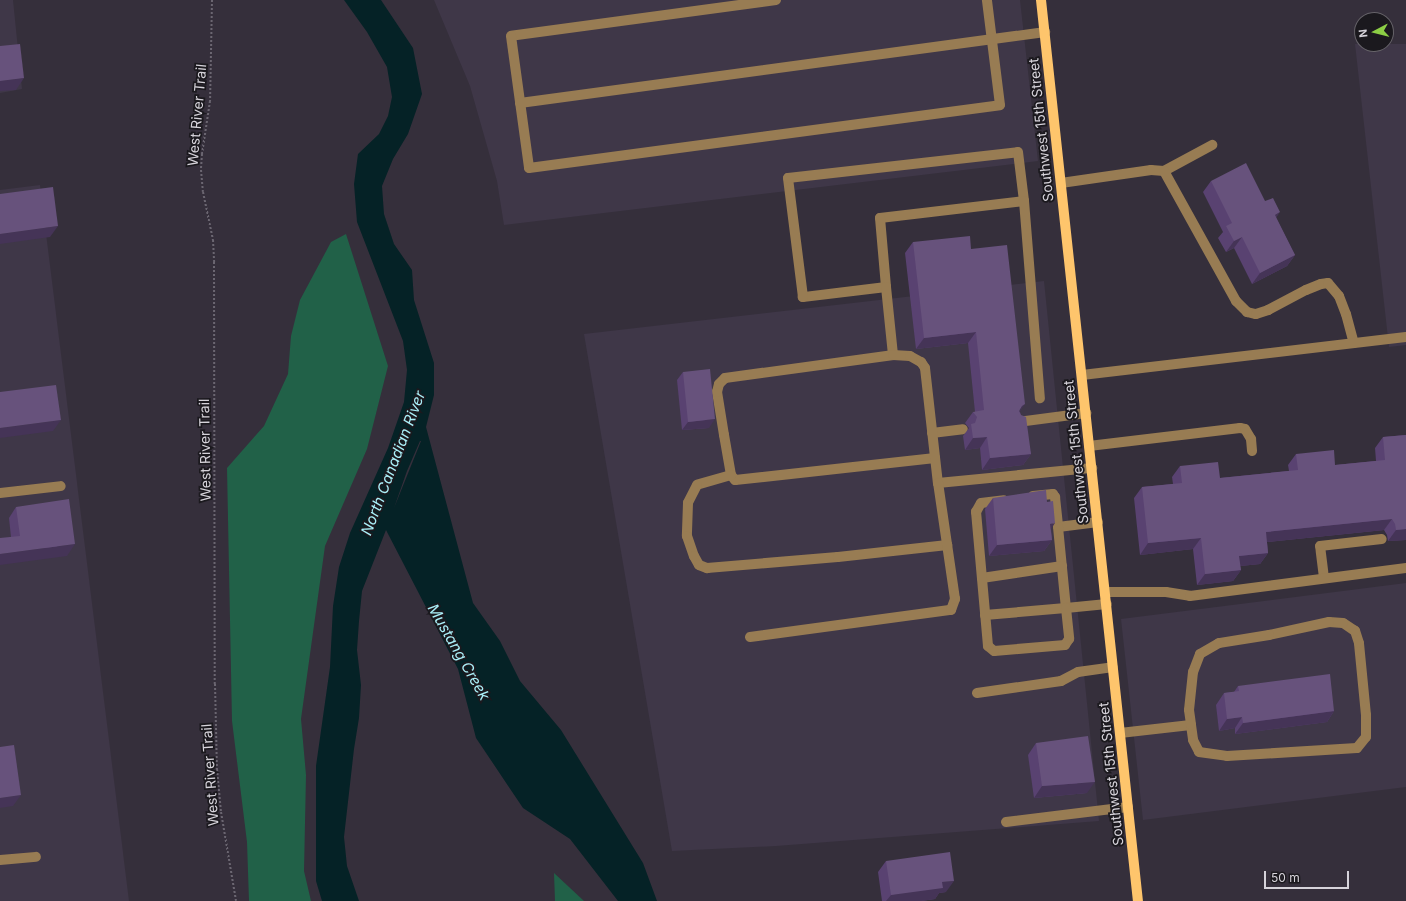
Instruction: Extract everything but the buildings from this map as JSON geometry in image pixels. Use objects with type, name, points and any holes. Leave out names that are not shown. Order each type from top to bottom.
[{"type":"main road","name":"Southwest 15th Street","points":[[1041,0],[1138,901]]},
{"type":"lane","points":[[776,0],[511,36],[529,168],[1000,105],[987,0]]},
{"type":"lane","points":[[520,103],[993,41],[1045,32]]},
{"type":"lane","points":[[1061,183],[1151,170],[1164,171],[1212,145]]},
{"type":"lane","points":[[886,287],[803,297],[788,178],[1018,152],[1024,201],[1040,398]]},
{"type":"lane","points":[[1164,171],[1236,301],[1247,312],[1256,314],[1268,310],[1306,290],[1328,283],[1339,296],[1354,343]]},
{"type":"lane","points":[[893,355],[880,218],[1024,201]]},
{"type":"lane","points":[[1082,375],[1406,337]]},
{"type":"lane","points":[[750,637],[951,610],[955,599],[938,483],[925,368],[921,362],[910,356],[893,355],[725,378],[719,384],[717,392],[730,475],[735,480],[935,458]]},
{"type":"lane","points":[[1018,422],[1086,413]]},
{"type":"lane","points":[[1090,446],[1240,428],[1245,429],[1251,439],[1252,451]]},
{"type":"lane","points":[[932,433],[963,429]]},
{"type":"lane","points":[[938,483],[1092,468]]},
{"type":"lane","points":[[730,475],[697,485],[688,503],[688,536],[694,556],[699,565],[707,568],[838,557],[947,545]]},
{"type":"lane","points":[[0,493],[61,486]]},
{"type":"lane","points":[[1053,494],[1055,497],[1058,527],[1069,639],[1065,645],[994,651],[988,646],[976,512],[977,507],[981,503],[1053,494]]},
{"type":"lane","points":[[1058,527],[1098,522]]},
{"type":"lane","points":[[1324,578],[1320,546],[1382,539]]},
{"type":"lane","points":[[982,578],[1062,566]]},
{"type":"lane","points":[[1105,592],[1166,592],[1190,596],[1406,568]]},
{"type":"lane","points":[[985,615],[1107,604]]},
{"type":"lane","points":[[1329,622],[1343,623],[1355,631],[1359,643],[1366,715],[1366,737],[1357,748],[1282,754],[1216,755],[1199,752],[1193,740],[1191,725],[1189,710],[1193,672],[1200,654],[1219,643],[1269,635],[1329,622]]},
{"type":"lane","points":[[977,692],[1061,681],[1078,672],[1113,667]]},
{"type":"lane","points":[[1120,734],[1191,725]]},
{"type":"lane","points":[[1006,822],[1128,807]]},
{"type":"lane","points":[[0,860],[36,857]]},
{"type":"path","name":"West River Trail","points":[[212,0],[212,82],[201,170],[203,192],[213,240],[214,262],[215,684],[218,769],[221,812],[236,901]]},
{"type":"shaded area","points":[[0,0],[13,0],[22,89],[0,93]]},
{"type":"shaded area","points":[[434,0],[1020,0],[1038,161],[504,225],[497,181],[470,86]]},
{"type":"shaded area","points":[[1394,44],[1406,44],[1406,345],[1389,347],[1356,52],[1394,52]]},
{"type":"shaded area","points":[[40,185],[129,901],[0,901],[0,190]]},
{"type":"shaded area","points":[[1044,281],[1099,821],[776,846],[672,851],[584,334]]},
{"type":"shaded area","points":[[1406,583],[1406,787],[1143,820],[1121,619]]},
{"type":"green space","points":[[346,234],[388,366],[367,449],[325,546],[301,719],[306,775],[304,871],[311,901],[249,901],[247,842],[232,721],[227,468],[264,426],[288,374],[291,336],[300,300],[331,242]]},
{"type":"green space","points":[[554,873],[584,901],[555,901]]},
{"type":"water","points":[[344,0],[381,0],[413,48],[422,94],[408,134],[393,159],[382,186],[384,214],[394,244],[412,270],[414,300],[434,363],[434,395],[426,427],[473,603],[500,641],[520,681],[561,730],[643,863],[657,901],[618,901],[570,839],[523,808],[476,738],[458,669],[386,530],[362,591],[359,621],[357,650],[361,685],[359,718],[344,837],[347,866],[359,901],[322,901],[316,881],[316,766],[330,667],[333,606],[339,567],[350,533],[388,448],[404,402],[407,370],[403,341],[357,222],[354,184],[358,154],[379,134],[388,116],[392,97],[387,67],[367,32]],"holes":[[[421,441],[394,508],[407,471]]]},
{"type":"water label","name":"North Canadian River","points":[[393,463]]},
{"type":"water label","name":"Mustang Creek","points":[[459,652]]}]
